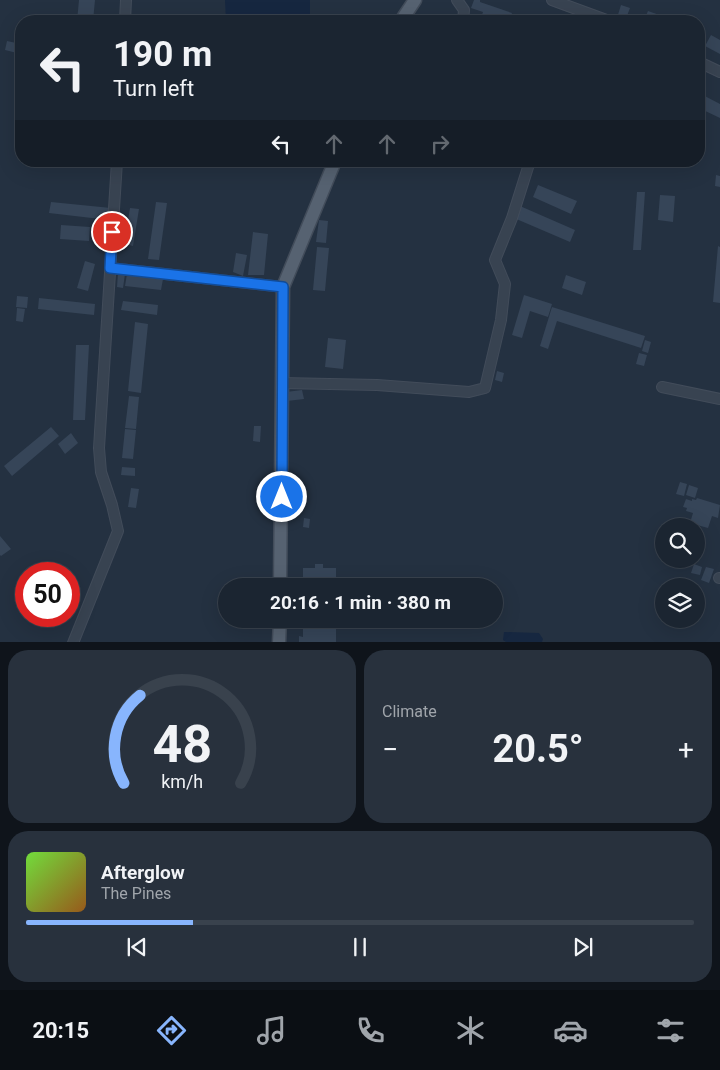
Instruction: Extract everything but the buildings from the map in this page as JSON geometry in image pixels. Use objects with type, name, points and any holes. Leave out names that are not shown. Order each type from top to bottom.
[{"type":"main road","points":[[405,15],[415,0]]},
{"type":"main road","points":[[280,578],[283,287],[333,167]]},
{"type":"main road","points":[[279,642],[280,628]]},
{"type":"street","points":[[125,15],[126,0]]},
{"type":"street","points":[[457,0],[464,10],[464,15]]},
{"type":"street","points":[[552,0],[593,15]]},
{"type":"street","points":[[705,65],[720,72]]},
{"type":"street","points":[[73,642],[118,531],[101,472],[99,448],[117,167]]},
{"type":"street","points":[[282,383],[378,385],[469,392],[485,388],[501,320],[505,284],[495,260],[512,218],[528,167]]},
{"type":"street","points":[[110,268],[283,287]]},
{"type":"street","points":[[662,387],[720,399]]},
{"type":"water","points":[[225,0],[310,0],[310,15],[226,15]]},
{"type":"water","points":[[504,632],[539,633],[543,639],[542,642],[506,642],[503,640]]},
{"type":"route","points":[[112,232],[110,268],[283,287],[282,497]]}]
